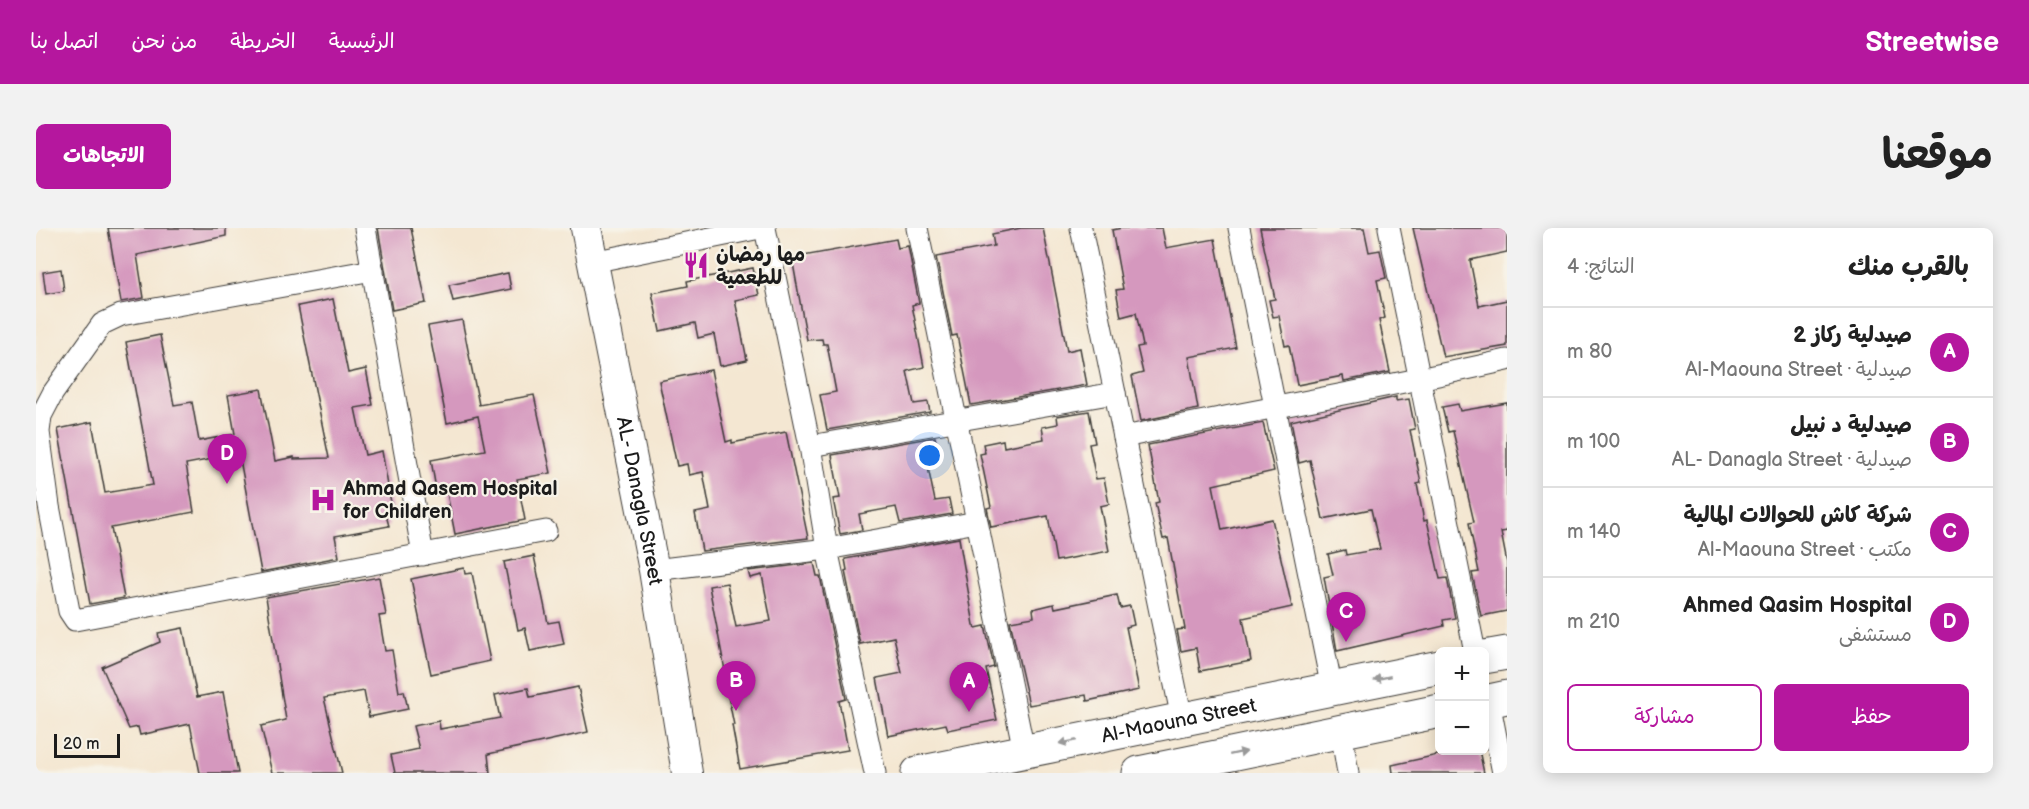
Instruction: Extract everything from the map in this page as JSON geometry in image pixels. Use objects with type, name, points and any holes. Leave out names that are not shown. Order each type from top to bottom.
[{"type":"highway","points":[[1489,656],[1507,653]]},
{"type":"highway","name":"Al-Maouna Street","points":[[918,773],[1435,668]]},
{"type":"highway","points":[[1139,773],[1190,768],[1341,731],[1435,712]]},
{"type":"street","points":[[365,228],[423,555]]},
{"type":"street","name":"AL- Danagla Street","points":[[586,228],[654,570],[687,773]]},
{"type":"street","points":[[592,262],[760,228]]},
{"type":"street","points":[[765,228],[810,446],[827,549],[875,773]]},
{"type":"street","points":[[917,228],[1024,751]]},
{"type":"street","points":[[1081,228],[1182,719]]},
{"type":"street","points":[[1239,228],[1273,406],[1332,688]]},
{"type":"street","points":[[1389,228],[1474,647]]},
{"type":"street","points":[[373,270],[121,315],[102,324],[53,393],[41,416],[39,432],[43,508],[69,611],[75,620],[546,531]]},
{"type":"street","points":[[1124,437],[1273,406],[1421,380],[1507,360]]},
{"type":"street","points":[[810,446],[1115,393]]},
{"type":"street","points":[[654,570],[827,549],[977,522]]},
{"type":"street","points":[[1493,700],[1503,773]]},
{"type":"street","points":[[1341,731],[1348,773]]},
{"type":"building","points":[[108,228],[226,228],[226,236],[137,255],[144,298],[121,302]]},
{"type":"building","points":[[378,228],[411,228],[426,303],[392,310]]},
{"type":"building","points":[[1021,228],[1043,228],[1067,351],[1080,348],[1087,385],[971,405],[957,335],[952,336],[936,257],[994,246],[992,234]]},
{"type":"building","points":[[1162,228],[1166,248],[1215,239],[1236,348],[1189,357],[1198,409],[1141,421],[1132,376],[1143,373],[1137,347],[1143,346],[1136,313],[1121,317],[1116,290],[1123,289],[1112,230]]},
{"type":"building","points":[[1260,228],[1364,228],[1369,252],[1380,250],[1386,278],[1377,280],[1385,318],[1379,320],[1390,372],[1344,381],[1343,376],[1297,385],[1289,345],[1285,346],[1279,316],[1273,317],[1269,300],[1275,299]]},
{"type":"building","points":[[1413,228],[1507,228],[1507,252],[1470,260],[1479,306],[1507,300],[1507,346],[1443,357]]},
{"type":"building","points":[[896,239],[898,248],[908,246],[919,303],[912,305],[924,367],[907,371],[914,404],[928,402],[930,412],[827,430],[820,395],[836,392],[827,344],[823,344],[822,339],[807,340],[792,258]]},
{"type":"building","points":[[753,268],[759,295],[735,300],[747,360],[720,366],[714,334],[698,338],[695,323],[660,331],[652,293],[688,286],[687,281]]},
{"type":"building","points":[[61,269],[64,291],[46,294],[43,272]]},
{"type":"building","points":[[508,273],[511,289],[453,301],[449,285]]},
{"type":"building","points":[[333,299],[348,373],[366,369],[373,405],[355,408],[365,455],[382,451],[393,514],[386,515],[389,526],[335,536],[339,557],[261,572],[239,454],[186,464],[194,512],[111,528],[124,598],[90,604],[58,429],[92,422],[105,493],[153,485],[126,342],[160,335],[174,405],[192,402],[199,441],[235,434],[228,395],[261,389],[275,461],[294,457],[294,459],[329,458],[298,306]]},
{"type":"building","points":[[462,320],[479,405],[534,395],[551,473],[517,479],[525,520],[455,534],[447,493],[437,495],[431,460],[485,450],[478,416],[447,423],[428,326]]},
{"type":"building","points":[[711,370],[726,442],[732,440],[732,443],[786,432],[808,538],[702,551],[695,513],[710,510],[703,472],[689,475],[687,464],[677,466],[659,381]]},
{"type":"building","points":[[1396,397],[1396,401],[1409,399],[1415,429],[1410,430],[1421,483],[1417,484],[1424,521],[1427,520],[1440,579],[1447,578],[1455,618],[1443,620],[1444,626],[1337,651],[1324,577],[1333,575],[1328,554],[1345,550],[1346,555],[1380,549],[1371,509],[1323,519],[1310,460],[1299,463],[1291,421]]},
{"type":"building","points":[[1507,403],[1507,531],[1501,532],[1507,563],[1507,611],[1481,616],[1472,573],[1479,572],[1469,523],[1474,522],[1453,431],[1448,432],[1442,407],[1458,404],[1460,411]]},
{"type":"building","points":[[1089,411],[1095,443],[1089,444],[1096,479],[1104,478],[1109,504],[1100,506],[1109,551],[1056,561],[1048,516],[991,527],[987,508],[991,507],[980,454],[985,453],[983,444],[1003,440],[1004,447],[1044,439],[1042,427],[1058,424],[1057,416]]},
{"type":"building","points":[[1263,423],[1274,471],[1213,485],[1222,530],[1272,519],[1292,607],[1243,618],[1251,661],[1200,671],[1196,648],[1181,651],[1177,630],[1185,629],[1168,538],[1163,539],[1155,503],[1159,502],[1148,445]]},
{"type":"building","points":[[935,437],[937,446],[929,447],[932,462],[927,463],[935,501],[949,499],[952,514],[900,523],[896,507],[859,514],[862,530],[840,534],[833,499],[840,498],[832,455]]},
{"type":"building","points":[[959,538],[974,625],[976,628],[985,626],[994,667],[986,669],[997,720],[948,730],[946,724],[888,736],[877,678],[902,673],[894,637],[860,644],[845,571],[847,570],[845,559]]},
{"type":"building","points":[[534,556],[548,623],[559,621],[564,644],[530,651],[525,628],[518,630],[504,562]]},
{"type":"building","points":[[814,563],[817,576],[820,576],[846,699],[839,701],[848,750],[740,769],[725,681],[727,681],[709,586],[727,583],[736,627],[771,621],[762,575],[750,578],[748,571]]},
{"type":"building","points":[[464,568],[465,574],[472,573],[490,661],[431,674],[411,579]]},
{"type":"building","points":[[379,577],[386,615],[379,616],[385,651],[392,650],[399,692],[404,691],[408,709],[369,717],[364,691],[324,698],[342,773],[272,773],[261,726],[286,720],[266,597]]},
{"type":"building","points":[[1117,595],[1120,608],[1130,606],[1134,625],[1126,627],[1139,690],[1087,701],[1086,695],[1029,705],[1010,621],[1034,617],[1033,609],[1054,604],[1055,608]]},
{"type":"building","points":[[183,628],[197,697],[223,692],[238,773],[200,773],[190,724],[140,735],[138,727],[129,729],[102,667],[160,642],[158,633]]},
{"type":"building","points":[[578,687],[588,732],[488,754],[490,773],[395,773],[391,755],[419,749],[413,726],[439,721],[440,729],[500,718],[495,695],[528,688],[530,697]]},
{"type":"building","points":[[1437,755],[1480,755],[1484,773],[1393,773],[1392,765]]},
{"type":"place","name":"مها رمضان للطعمية","points":[[696,265]]},
{"type":"place","name":"Ahmed Qasim Hospital","points":[[227,484]]},
{"type":"place","name":"Ahmad Qasem Hospital for Children","points":[[323,500]]},
{"type":"place","name":"شركة كاش للحوالات المالية","points":[[1346,642]]},
{"type":"place","name":"صيدلية د نبيل","points":[[736,711]]},
{"type":"place","name":"صيدلية ركاز 2","points":[[969,712]]}]
